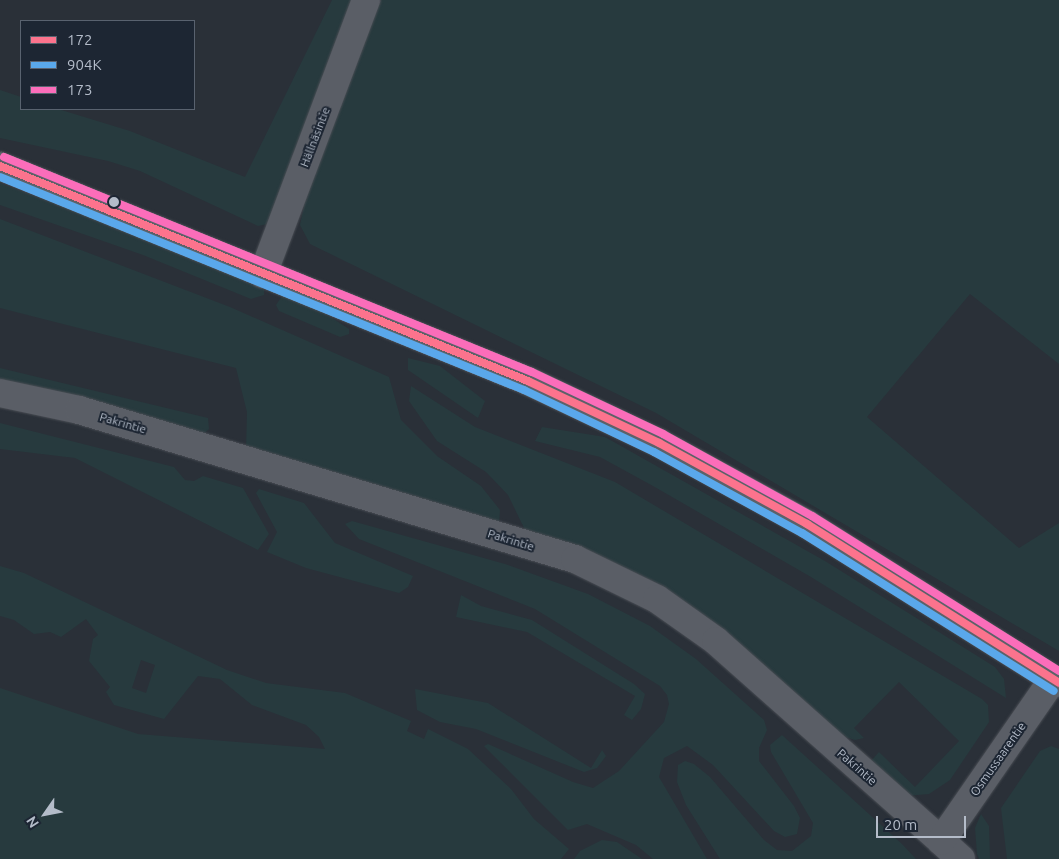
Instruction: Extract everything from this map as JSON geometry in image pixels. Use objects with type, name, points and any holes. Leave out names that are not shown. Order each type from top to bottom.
[{"type":"main road","points":[[0,166],[528,381],[659,443],[807,524],[1056,681]]},
{"type":"street","name":"Hällnäsintie","points":[[263,274],[366,0]]},
{"type":"street","name":"Pakrintie","points":[[0,393],[78,410],[575,559],[657,599],[716,641],[941,841]]},
{"type":"street","name":"Osmussaarentie","points":[[941,841],[1056,681]]},
{"type":"street","points":[[941,841],[961,859]]},
{"type":"green space","points":[[332,0],[361,0],[272,223],[258,226],[140,171],[108,161],[0,138],[0,90],[20,97],[20,110],[61,110],[130,131],[245,177]]},
{"type":"green space","points":[[381,0],[1059,0],[1059,364],[970,294],[867,417],[1019,548],[1059,523],[1059,651],[656,413],[310,244],[300,225],[310,176],[353,58]]},
{"type":"green space","points":[[0,183],[264,283],[264,295],[251,299],[143,255],[0,205]]},
{"type":"green space","points":[[0,219],[230,307],[389,377],[401,420],[437,456],[481,486],[500,510],[499,525],[246,449],[247,412],[236,368],[0,308]]},
{"type":"green space","points":[[282,296],[326,314],[349,329],[349,334],[340,337],[279,311],[276,305]]},
{"type":"green space","points":[[408,358],[440,366],[485,401],[478,418],[408,370]]},
{"type":"green space","points":[[0,368],[208,418],[209,429],[201,436],[0,386]]},
{"type":"green space","points":[[411,386],[475,427],[615,482],[982,699],[988,705],[989,722],[950,780],[929,794],[905,796],[870,762],[879,752],[915,787],[959,741],[899,682],[854,728],[864,738],[855,740],[842,736],[578,548],[525,530],[508,495],[486,472],[437,441],[409,401]]},
{"type":"green space","points":[[0,423],[174,467],[185,480],[194,481],[203,476],[243,488],[269,534],[258,550],[75,458],[0,449]]},
{"type":"green space","points":[[542,427],[605,437],[825,561],[995,667],[1004,679],[1006,698],[811,577],[600,457],[535,441]]},
{"type":"green space","points":[[259,489],[304,503],[335,543],[413,576],[408,587],[399,593],[306,568],[267,552],[277,532],[256,493]]},
{"type":"green space","points":[[352,521],[505,564],[588,594],[650,626],[696,659],[764,720],[767,730],[759,748],[759,761],[794,806],[800,818],[797,834],[785,837],[774,831],[713,765],[687,746],[664,758],[659,777],[707,859],[653,859],[636,845],[587,824],[568,830],[484,746],[488,744],[573,782],[593,788],[619,771],[664,722],[669,704],[667,695],[660,686],[535,609],[359,539],[345,524]]},
{"type":"green space","points":[[0,566],[24,573],[227,670],[266,683],[345,693],[411,721],[407,731],[424,739],[428,729],[468,749],[511,789],[534,819],[569,849],[561,859],[0,859],[0,688],[138,734],[325,749],[319,737],[306,725],[252,705],[220,679],[198,676],[164,719],[114,705],[106,692],[110,687],[89,661],[93,639],[98,635],[86,619],[61,637],[50,632],[34,634],[14,620],[0,616]],"holes":[[[141,660],[155,665],[146,693],[132,688]]]},
{"type":"green space","points":[[461,595],[481,606],[532,620],[634,684],[645,694],[641,709],[632,720],[624,715],[635,696],[527,632],[456,617]]},
{"type":"green space","points":[[415,689],[488,703],[591,768],[602,750],[606,756],[597,768],[584,772],[476,729],[440,722],[417,710]]},
{"type":"green space","points":[[782,735],[902,844],[916,859],[720,859],[686,805],[677,782],[678,765],[685,761],[694,764],[710,777],[764,840],[777,850],[792,851],[811,836],[813,823],[771,752],[770,745]]},
{"type":"green space","points":[[1051,746],[1059,749],[1059,859],[1007,859],[1001,808],[1040,751]]},
{"type":"green space","points":[[981,814],[989,826],[990,859],[979,859],[977,854],[975,828]]},
{"type":"green space","points":[[602,840],[617,842],[642,859],[574,859],[580,851]]},
{"type":"transit line","name":"173","points":[[4,157],[532,372],[663,434],[812,516],[1059,671]]},
{"type":"transit line","name":"172","points":[[0,166],[528,381],[659,443],[807,524],[1059,683]]},
{"type":"transit line","name":"904K","points":[[0,177],[524,390],[654,452],[802,533],[1054,691]]}]
